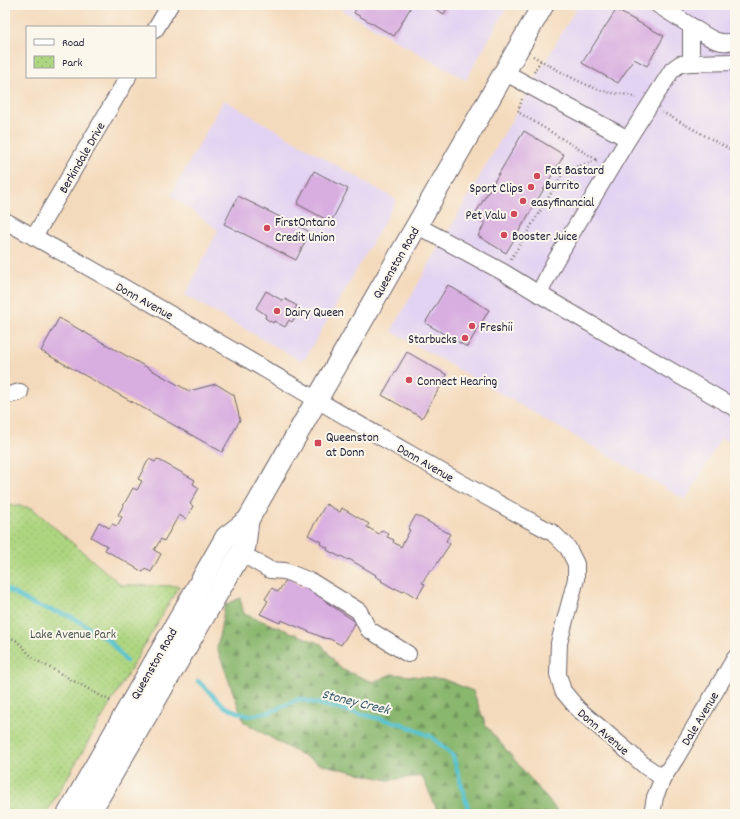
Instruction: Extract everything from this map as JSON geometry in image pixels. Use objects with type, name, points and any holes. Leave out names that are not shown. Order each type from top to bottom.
[{"type":"main road","name":"Queenston Road","points":[[89,814],[245,546],[248,520],[416,224],[543,5]]},
{"type":"main road","name":"Queenston Road","points":[[68,814],[226,537],[248,520]]},
{"type":"street","points":[[156,28],[170,5]]},
{"type":"street","points":[[658,5],[721,43],[730,43],[735,40]]},
{"type":"street","points":[[691,26],[691,62]]},
{"type":"street","points":[[539,294],[605,162],[656,108],[672,70],[680,64],[691,62],[735,62]]},
{"type":"street","points":[[504,72],[628,139]]},
{"type":"street","name":"Berkindale Drive","points":[[34,237],[127,78]]},
{"type":"street","name":"Donn Avenue","points":[[5,221],[193,327],[520,516],[553,533],[568,548],[576,564],[576,579],[559,643],[558,674],[563,691],[578,709],[645,766],[663,778]]},
{"type":"street","points":[[416,224],[503,272],[735,408]]},
{"type":"street","points":[[241,553],[270,570],[284,571],[312,582],[359,612],[368,629],[408,654]]},
{"type":"street","name":"Dale Avenue","points":[[663,778],[735,658]]},
{"type":"street","points":[[652,814],[663,778]]},
{"type":"path","points":[[519,48],[556,69],[601,91],[630,95],[735,152]]},
{"type":"path","points":[[541,60],[527,84],[518,112],[605,162]]},
{"type":"path","points":[[656,108],[658,118]]},
{"type":"path","points":[[503,272],[565,170],[605,162]]},
{"type":"path","points":[[5,634],[17,641],[34,659],[126,710]]},
{"type":"shaded area","points":[[333,5],[508,5],[466,80]]},
{"type":"shaded area","points":[[578,5],[735,5],[735,446],[721,438],[686,500],[391,331]]},
{"type":"shaded area","points":[[224,100],[397,200],[305,359],[299,360],[185,295],[218,230],[171,195]]},
{"type":"shaded area","points":[[121,807],[161,814],[117,814]]},
{"type":"green space","name":"Lake Avenue Park","points":[[5,504],[32,508],[121,585],[179,586],[46,814],[5,814]]},
{"type":"green space","points":[[240,598],[244,614],[321,644],[341,669],[373,682],[392,674],[443,679],[473,691],[486,726],[560,814],[439,814],[422,776],[388,780],[320,764],[244,722],[217,648],[225,605]]},
{"type":"building","points":[[358,5],[412,5],[394,36],[354,13]]},
{"type":"building","points":[[428,5],[449,5],[444,14]]},
{"type":"building","points":[[616,10],[664,36],[647,66],[634,59],[618,83],[582,63]]},
{"type":"building","points":[[524,131],[564,155],[506,253],[478,236],[485,223],[474,216]]},
{"type":"building","points":[[314,171],[348,189],[331,222],[297,204]]},
{"type":"building","name":"FirstOntario Credit Union","points":[[238,196],[310,232],[296,260],[224,224]]},
{"type":"building","points":[[448,285],[489,310],[467,347],[425,323]]},
{"type":"building","name":"Dairy Queen","points":[[266,291],[283,301],[285,299],[297,306],[293,313],[296,315],[292,322],[289,320],[285,327],[274,321],[273,323],[265,318],[266,315],[256,308]]},
{"type":"building","points":[[59,318],[189,391],[216,384],[234,395],[240,420],[222,452],[41,351]]},
{"type":"building","points":[[407,352],[447,375],[422,418],[382,395]]},
{"type":"building","points":[[149,459],[155,462],[157,459],[195,480],[193,484],[199,488],[190,504],[193,506],[186,519],[179,515],[164,541],[161,539],[154,550],[161,554],[151,572],[145,569],[143,572],[105,550],[107,546],[91,537],[99,522],[109,528],[112,524],[117,526],[122,517],[118,515],[133,488],[137,490],[142,481],[138,479]]},
{"type":"building","points":[[326,504],[340,512],[342,508],[369,524],[367,527],[379,534],[382,530],[389,534],[387,537],[394,540],[393,542],[401,547],[410,530],[408,529],[416,515],[450,534],[446,541],[450,544],[422,583],[425,584],[417,598],[404,590],[403,592],[395,589],[381,581],[382,580],[375,576],[376,575],[349,559],[340,557],[327,550],[328,548],[320,544],[321,542],[308,535]]},
{"type":"building","points":[[288,577],[302,587],[305,583],[328,598],[326,602],[356,622],[341,645],[330,639],[324,638],[281,620],[280,623],[260,614],[268,601],[265,599],[272,588],[278,592]]},
{"type":"waterway","name":"Stoney Creek","points":[[5,588],[34,605],[70,616],[109,640],[126,661]]},
{"type":"waterway","name":"Stoney Creek","points":[[198,681],[225,707],[248,716],[270,712],[299,699],[402,724],[432,737],[453,756],[471,814]]},
{"type":"place","name":"Fat Bastard Burrito","points":[[537,176]]},
{"type":"place","name":"Sport Clips","points":[[531,187]]},
{"type":"place","name":"easyfinancial","points":[[523,201]]},
{"type":"place","name":"Pet Valu","points":[[514,214]]},
{"type":"place","name":"FirstOntario Credit Union","points":[[267,228]]},
{"type":"place","name":"Booster Juice","points":[[504,235]]},
{"type":"place","name":"Dairy Queen","points":[[277,311]]},
{"type":"place","name":"Freshii","points":[[472,326]]},
{"type":"place","name":"Starbucks","points":[[465,338]]},
{"type":"place","name":"Connect Hearing","points":[[409,380]]},
{"type":"place","name":"Queenston at Donn","points":[[318,443]]}]
